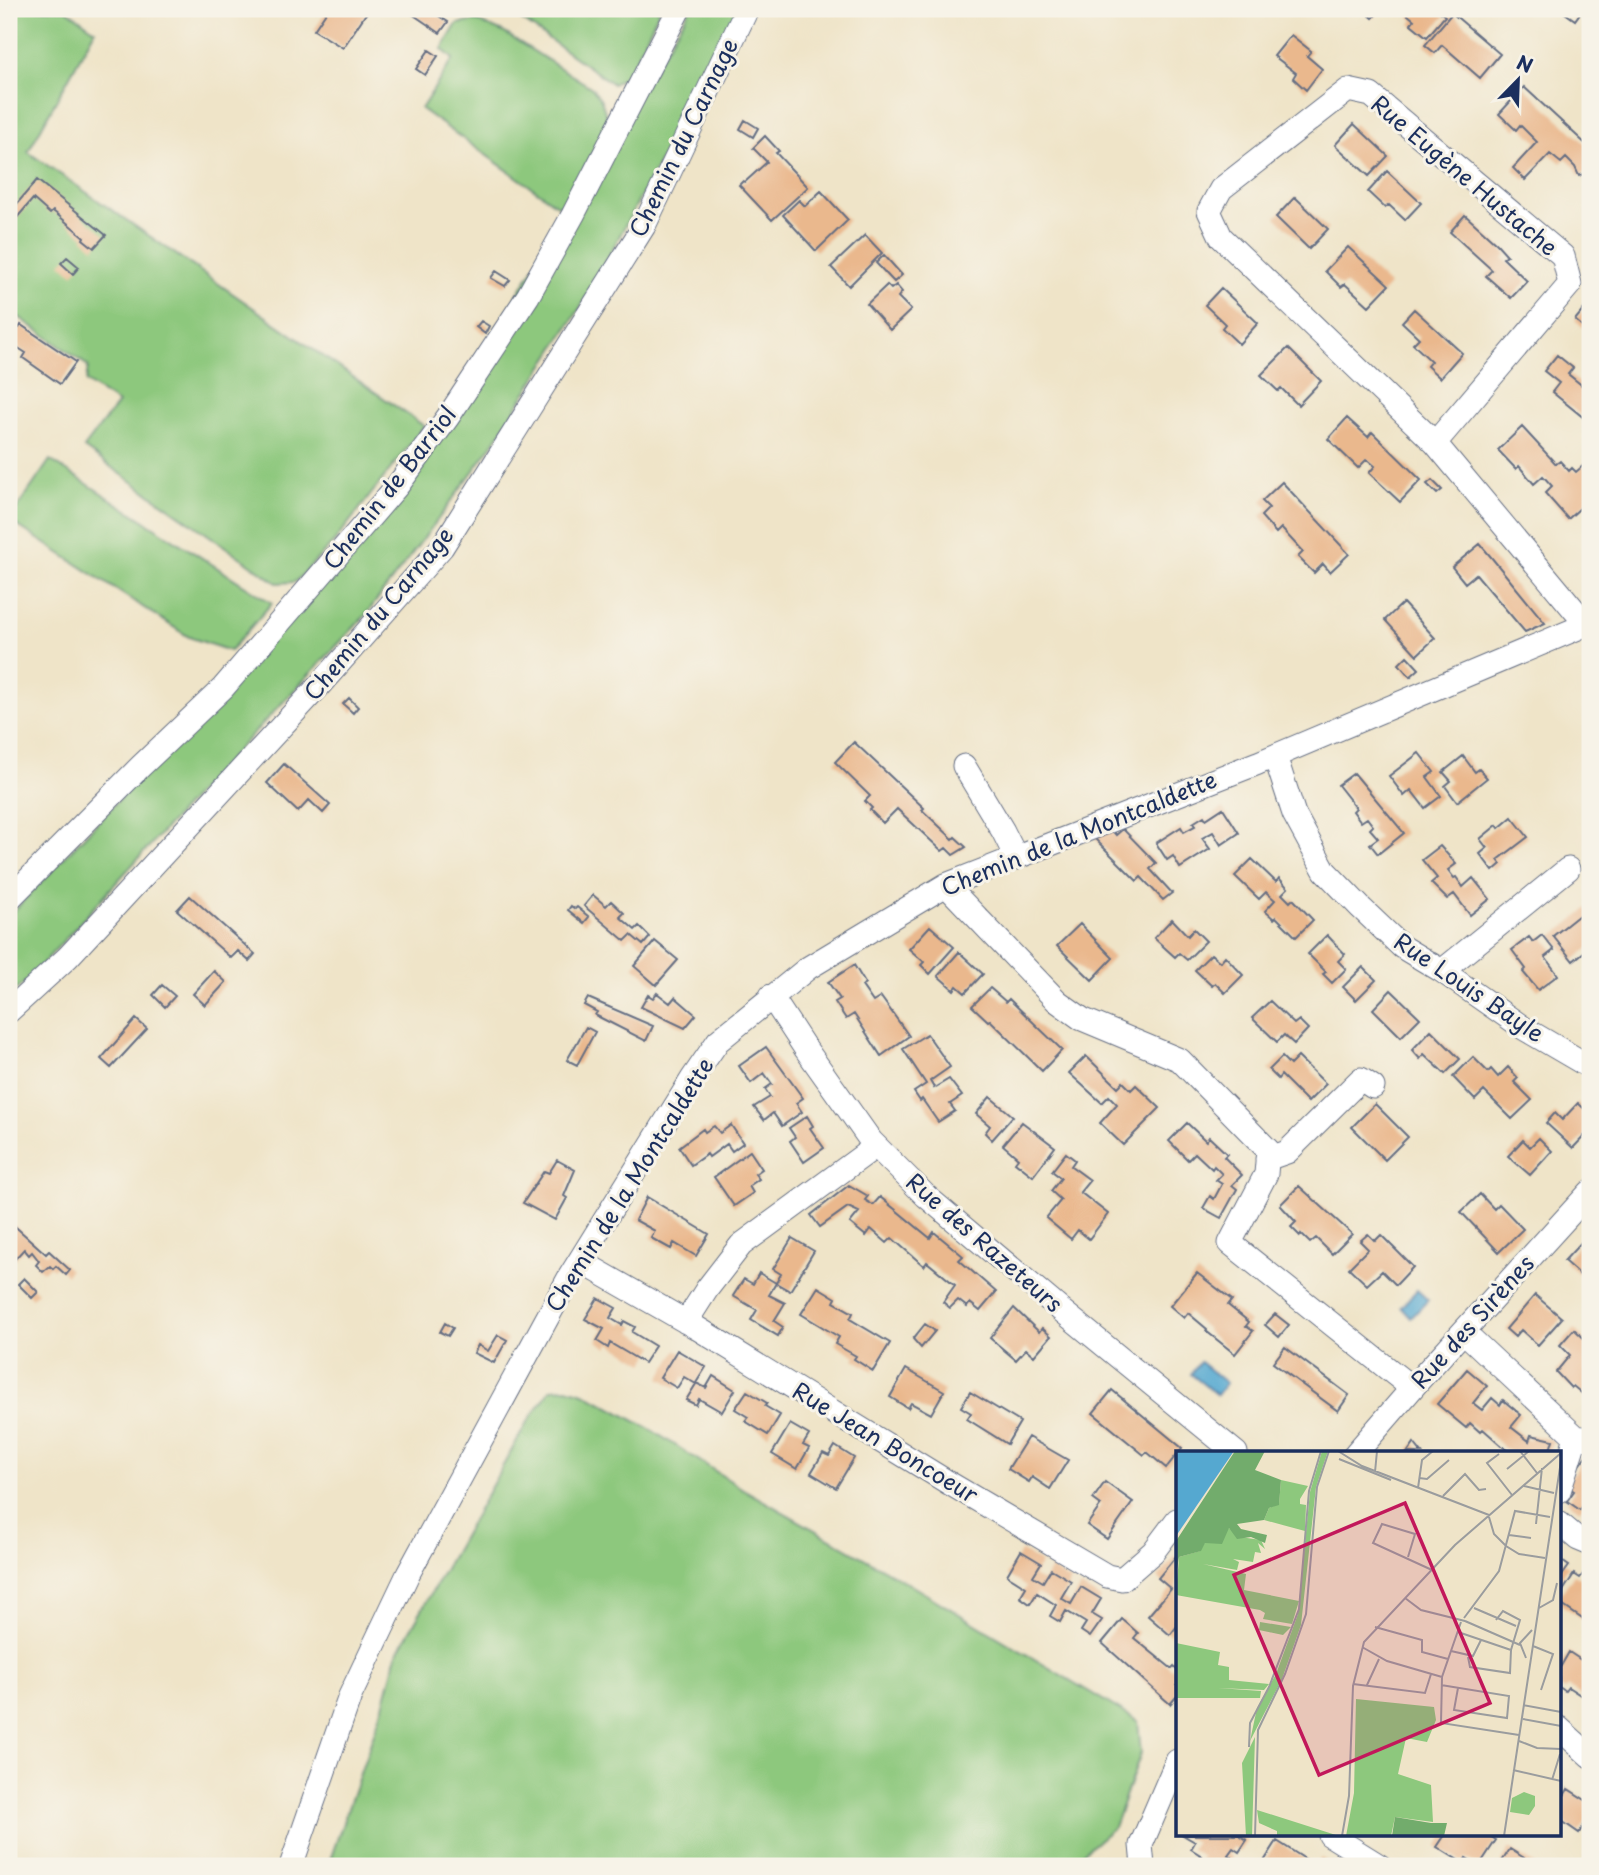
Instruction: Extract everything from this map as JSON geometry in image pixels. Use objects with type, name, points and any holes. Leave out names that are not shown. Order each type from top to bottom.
[{"type":"street","name":"Chemin de Barriol","points":[[9,900],[141,766],[223,688],[398,485],[448,417],[528,296],[679,9]]},
{"type":"street","name":"Chemin du Carnage","points":[[9,1012],[68,957],[317,688],[442,547],[643,226],[747,9]]},
{"type":"street","name":"Rue Eugène Hustache","points":[[1435,443],[1570,284],[1563,256],[1371,95],[1348,90],[1221,188],[1209,211],[1221,237],[1435,443],[1588,624]]},
{"type":"street","name":"Chemin de la Montcaldette","points":[[291,1866],[350,1696],[408,1574],[580,1261],[692,1079],[719,1041],[807,968],[946,885],[1275,756],[1588,624]]},
{"type":"street","name":"Rue Louis Bayle","points":[[1275,756],[1294,814],[1325,871],[1402,947],[1442,971],[1525,1029],[1590,1067]]},
{"type":"street","points":[[964,766],[1016,857]]},
{"type":"street","points":[[1442,971],[1568,869]]},
{"type":"street","points":[[946,885],[1057,1001],[1082,1019],[1180,1060],[1268,1150],[1266,1174],[1230,1242],[1412,1388]]},
{"type":"street","name":"Rue des Razeteurs","points":[[771,996],[804,1048],[876,1146],[926,1196],[1231,1451]]},
{"type":"street","points":[[1267,1159],[1287,1152],[1361,1079],[1373,1087]]},
{"type":"street","points":[[686,1322],[741,1245],[876,1146]]},
{"type":"street","name":"Rue des Sirènes","points":[[1358,1451],[1412,1388],[1588,1201]]},
{"type":"street","name":"Rue Jean Boncoeur","points":[[580,1261],[1107,1576],[1122,1579],[1153,1552],[1176,1521]]},
{"type":"street","points":[[1464,1332],[1583,1438],[1560,1488]]},
{"type":"street","points":[[1560,1524],[1578,1539],[1590,1544]]},
{"type":"street","points":[[1560,1729],[1590,1756]]},
{"type":"street","points":[[1143,1866],[1141,1845],[1176,1763]]},
{"type":"street","points":[[1332,1836],[1380,1866]]},
{"type":"green space","points":[[9,9],[66,9],[95,30],[28,152],[424,426],[334,542],[295,582],[277,583],[84,448],[118,403],[86,382],[88,366],[9,310]]},
{"type":"green space","points":[[513,9],[660,9],[629,74],[613,84],[512,13]]},
{"type":"green space","points":[[690,9],[739,9],[720,50],[584,302],[493,444],[364,617],[212,777],[28,980],[9,995],[9,916],[379,524]]},
{"type":"green space","points":[[477,21],[503,32],[592,88],[601,100],[609,124],[565,205],[558,206],[421,109],[453,59],[442,49],[457,24]]},
{"type":"green space","points":[[50,460],[272,603],[230,651],[189,637],[9,520]]},
{"type":"green space","points":[[567,1388],[584,1393],[650,1429],[743,1489],[899,1578],[1138,1721],[1141,1753],[1114,1827],[1067,1866],[328,1866],[382,1710],[397,1654],[527,1423],[551,1389]]},
{"type":"water","points":[[1417,1290],[1428,1300],[1411,1318],[1401,1307]]},
{"type":"water","points":[[1200,1362],[1226,1383],[1217,1395],[1191,1374]]},
{"type":"building","points":[[328,9],[369,9],[343,48],[314,30]]},
{"type":"building","points":[[405,9],[428,9],[448,22],[440,33]]},
{"type":"building","points":[[1362,9],[1381,9],[1373,18]]},
{"type":"building","points":[[1401,9],[1437,9],[1445,16],[1427,37],[1411,24],[1414,20]]},
{"type":"building","points":[[1567,9],[1583,9],[1575,20],[1565,13]]},
{"type":"building","points":[[1452,13],[1500,54],[1480,78],[1442,45],[1435,53],[1425,45]]},
{"type":"building","points":[[1291,35],[1311,51],[1307,56],[1322,69],[1306,90],[1293,78],[1296,73],[1274,56]]},
{"type":"building","points":[[429,50],[438,56],[425,75],[416,69]]},
{"type":"building","points":[[1524,87],[1590,148],[1590,171],[1579,176],[1566,158],[1561,163],[1550,154],[1525,180],[1513,168],[1537,142],[1520,125],[1516,130],[1499,114]]},
{"type":"building","points":[[745,120],[758,128],[753,137],[740,129]]},
{"type":"building","points":[[1354,124],[1388,156],[1369,176],[1335,145]]},
{"type":"building","points":[[765,136],[779,151],[776,153],[808,187],[772,220],[739,185],[767,162],[753,148]]},
{"type":"building","points":[[1387,171],[1421,203],[1405,220],[1389,205],[1385,208],[1368,192]]},
{"type":"building","points":[[37,180],[106,235],[94,248],[53,211],[50,214],[33,199],[9,227],[9,213]]},
{"type":"building","points":[[821,191],[848,220],[816,251],[783,215],[799,200],[805,206]]},
{"type":"building","points":[[1295,197],[1328,229],[1309,249],[1276,217]]},
{"type":"building","points":[[1465,215],[1497,244],[1507,255],[1503,258],[1527,281],[1511,298],[1486,276],[1492,270],[1450,232]]},
{"type":"building","points":[[865,235],[882,253],[849,286],[831,267]]},
{"type":"building","points":[[1348,247],[1389,285],[1369,306],[1345,284],[1341,287],[1325,271]]},
{"type":"building","points":[[884,255],[902,275],[894,282],[876,263]]},
{"type":"building","points":[[67,257],[79,267],[73,274],[61,263]]},
{"type":"building","points":[[496,271],[510,280],[505,286],[491,278]]},
{"type":"building","points":[[887,285],[891,289],[896,285],[902,292],[898,297],[911,310],[890,330],[867,304]]},
{"type":"building","points":[[1221,288],[1258,323],[1239,344],[1222,328],[1225,324],[1205,305]]},
{"type":"building","points":[[1590,302],[1590,333],[1575,320]]},
{"type":"building","points":[[1414,309],[1462,353],[1440,378],[1427,366],[1431,361],[1413,344],[1419,338],[1402,322]]},
{"type":"building","points":[[481,321],[489,326],[485,334],[476,327]]},
{"type":"building","points":[[11,323],[19,328],[21,325],[76,362],[60,384],[23,358],[26,353],[9,342]]},
{"type":"building","points":[[1288,348],[1321,381],[1298,405],[1281,388],[1278,391],[1261,375]]},
{"type":"building","points":[[1557,355],[1573,368],[1568,374],[1590,392],[1590,411],[1584,418],[1552,392],[1559,383],[1544,371]]},
{"type":"building","points":[[1347,418],[1368,437],[1372,432],[1421,480],[1400,502],[1369,473],[1375,466],[1367,459],[1358,468],[1328,439]]},
{"type":"building","points":[[1522,427],[1556,464],[1560,461],[1569,471],[1572,468],[1576,472],[1584,465],[1590,472],[1590,499],[1568,519],[1545,493],[1552,486],[1543,476],[1534,484],[1519,466],[1516,469],[1498,450]]},
{"type":"building","points":[[1432,480],[1442,490],[1437,494],[1427,484]]},
{"type":"building","points":[[1282,482],[1349,554],[1330,572],[1323,564],[1314,573],[1298,557],[1303,552],[1281,528],[1276,533],[1261,516],[1269,508],[1262,501]]},
{"type":"building","points":[[1480,544],[1545,623],[1525,632],[1476,574],[1465,583],[1452,567]]},
{"type":"building","points":[[1403,603],[1435,638],[1417,655],[1385,620]]},
{"type":"building","points":[[1407,656],[1419,669],[1410,677],[1399,664]]},
{"type":"building","points":[[349,698],[358,707],[353,713],[343,704]]},
{"type":"building","points":[[854,742],[924,808],[922,810],[953,839],[955,837],[966,847],[953,855],[946,848],[942,851],[897,809],[883,823],[865,801],[870,796],[835,762]]},
{"type":"building","points":[[1419,753],[1434,772],[1427,777],[1441,796],[1425,808],[1411,790],[1404,796],[1389,776]]},
{"type":"building","points":[[1463,756],[1475,772],[1479,769],[1487,778],[1457,802],[1445,786],[1451,781],[1443,772]]},
{"type":"building","points":[[284,764],[330,805],[323,813],[309,800],[298,812],[267,783]]},
{"type":"building","points":[[1354,773],[1404,833],[1378,854],[1370,844],[1378,838],[1370,829],[1373,826],[1367,818],[1361,822],[1353,811],[1356,808],[1338,785]]},
{"type":"building","points":[[1223,808],[1239,833],[1221,845],[1213,832],[1202,838],[1210,849],[1180,868],[1173,856],[1167,860],[1156,843],[1181,827],[1184,832],[1195,826],[1193,823],[1204,816],[1206,819]]},
{"type":"building","points":[[1512,817],[1528,837],[1498,860],[1501,864],[1493,871],[1480,854],[1487,848],[1480,839]]},
{"type":"building","points":[[1109,827],[1116,835],[1123,829],[1156,863],[1150,869],[1172,893],[1163,900],[1141,877],[1137,881],[1090,834]]},
{"type":"building","points":[[1440,846],[1456,864],[1448,870],[1454,878],[1456,877],[1463,887],[1473,878],[1490,899],[1470,915],[1454,894],[1447,899],[1431,883],[1437,878],[1422,860]]},
{"type":"building","points":[[1252,859],[1276,882],[1279,878],[1288,888],[1282,894],[1290,902],[1293,899],[1313,920],[1296,937],[1276,917],[1274,919],[1265,911],[1275,900],[1266,892],[1259,899],[1235,876]]},
{"type":"building","points":[[593,895],[606,906],[611,901],[624,913],[620,917],[635,930],[639,926],[650,937],[643,945],[631,935],[625,941],[584,906]]},
{"type":"building","points":[[190,896],[255,954],[249,961],[238,951],[231,958],[177,910]]},
{"type":"building","points":[[571,906],[575,909],[577,907],[589,917],[584,923],[568,910]]},
{"type":"building","points":[[1588,908],[1590,947],[1573,961],[1553,936]]},
{"type":"building","points":[[1172,919],[1188,936],[1194,929],[1206,941],[1187,960],[1179,953],[1175,957],[1154,938]]},
{"type":"building","points":[[1080,924],[1113,958],[1092,980],[1057,946]]},
{"type":"building","points":[[930,926],[954,947],[930,974],[921,965],[924,962],[909,949]]},
{"type":"building","points":[[1327,935],[1345,954],[1338,961],[1346,969],[1332,983],[1323,974],[1326,972],[1308,954]]},
{"type":"building","points":[[1542,935],[1554,950],[1545,957],[1558,975],[1538,990],[1523,972],[1526,969],[1512,950],[1529,937],[1533,942]]},
{"type":"building","points":[[655,941],[678,960],[656,985],[634,966]]},
{"type":"building","points":[[959,952],[983,974],[965,993],[957,986],[954,990],[938,976]]},
{"type":"building","points":[[1211,954],[1220,962],[1225,956],[1243,975],[1225,993],[1215,983],[1212,986],[1195,970]]},
{"type":"building","points":[[854,965],[865,983],[862,986],[873,1002],[881,997],[909,1036],[881,1056],[854,1014],[846,1019],[835,1002],[840,999],[828,982]]},
{"type":"building","points":[[1363,967],[1376,980],[1356,1000],[1343,987]]},
{"type":"building","points":[[214,971],[226,982],[205,1005],[193,994]]},
{"type":"building","points":[[162,985],[175,996],[165,1007],[153,995]]},
{"type":"building","points":[[990,988],[1006,1002],[1009,999],[1062,1050],[1042,1071],[972,1006]]},
{"type":"building","points":[[1391,990],[1420,1018],[1401,1037],[1373,1009]]},
{"type":"building","points":[[657,993],[670,1003],[675,997],[696,1015],[685,1028],[641,1007],[648,995],[653,998]]},
{"type":"building","points":[[588,998],[653,1026],[646,1041],[595,1015],[597,1012],[584,1005]]},
{"type":"building","points":[[1270,1001],[1294,1024],[1299,1020],[1308,1029],[1294,1044],[1284,1035],[1277,1042],[1252,1018]]},
{"type":"building","points":[[136,1019],[147,1029],[111,1068],[101,1059]]},
{"type":"building","points":[[586,1027],[595,1032],[577,1065],[567,1060]]},
{"type":"building","points":[[1431,1030],[1460,1059],[1445,1074],[1424,1054],[1420,1059],[1412,1050]]},
{"type":"building","points":[[927,1034],[950,1067],[930,1081],[934,1088],[949,1079],[962,1096],[950,1104],[955,1111],[938,1122],[914,1092],[926,1084],[903,1049]]},
{"type":"building","points":[[766,1047],[803,1098],[796,1103],[802,1112],[782,1126],[773,1113],[764,1120],[754,1107],[770,1097],[765,1089],[772,1084],[764,1073],[751,1083],[739,1066]]},
{"type":"building","points":[[1086,1056],[1118,1087],[1123,1082],[1131,1090],[1136,1085],[1160,1108],[1123,1145],[1100,1123],[1117,1104],[1109,1096],[1102,1103],[1069,1073]]},
{"type":"building","points":[[1282,1057],[1290,1065],[1298,1057],[1326,1084],[1308,1102],[1281,1075],[1278,1079],[1269,1070]]},
{"type":"building","points":[[1473,1057],[1488,1072],[1491,1069],[1498,1077],[1508,1067],[1518,1078],[1514,1082],[1532,1100],[1512,1119],[1484,1091],[1475,1100],[1453,1077]]},
{"type":"building","points":[[990,1097],[1013,1116],[992,1140],[985,1133],[990,1126],[976,1114]]},
{"type":"building","points":[[1578,1103],[1590,1114],[1590,1130],[1573,1148],[1546,1123],[1555,1113],[1562,1120]]},
{"type":"building","points":[[1375,1104],[1408,1137],[1385,1160],[1352,1127]]},
{"type":"building","points":[[807,1116],[813,1126],[810,1128],[824,1148],[804,1162],[790,1141],[795,1137],[789,1128]]},
{"type":"building","points":[[1022,1122],[1055,1147],[1033,1176],[1015,1162],[1018,1158],[1003,1145]]},
{"type":"building","points":[[1187,1123],[1206,1141],[1209,1137],[1227,1154],[1224,1157],[1242,1175],[1232,1185],[1237,1189],[1221,1218],[1203,1208],[1210,1196],[1214,1199],[1222,1184],[1216,1180],[1222,1174],[1214,1166],[1212,1169],[1195,1153],[1188,1160],[1169,1141]]},
{"type":"building","points":[[731,1125],[743,1143],[732,1151],[727,1144],[709,1157],[707,1154],[691,1165],[679,1147],[703,1129],[705,1132],[714,1126],[720,1133]]},
{"type":"building","points":[[1539,1138],[1552,1151],[1530,1175],[1508,1156],[1523,1140],[1530,1147]]},
{"type":"building","points":[[750,1151],[762,1169],[755,1174],[759,1179],[749,1186],[753,1193],[734,1206],[714,1177]]},
{"type":"building","points":[[1066,1153],[1075,1160],[1071,1166],[1090,1180],[1080,1192],[1108,1214],[1089,1239],[1078,1230],[1071,1239],[1046,1218],[1061,1200],[1051,1191],[1061,1178],[1052,1171]]},
{"type":"building","points":[[557,1160],[575,1170],[564,1196],[567,1198],[555,1220],[523,1203],[544,1171],[549,1173]]},
{"type":"building","points":[[849,1185],[868,1196],[865,1200],[873,1205],[880,1197],[930,1238],[934,1232],[963,1256],[959,1260],[996,1292],[980,1311],[970,1303],[967,1307],[958,1300],[950,1308],[943,1302],[955,1285],[927,1262],[924,1266],[892,1238],[887,1243],[871,1229],[866,1236],[850,1223],[859,1212],[848,1207],[820,1227],[811,1215]]},
{"type":"building","points":[[1299,1186],[1352,1234],[1332,1254],[1316,1238],[1310,1243],[1301,1234],[1300,1236],[1291,1227],[1296,1222],[1280,1205]]},
{"type":"building","points":[[1480,1194],[1494,1209],[1499,1204],[1523,1229],[1499,1252],[1461,1212]]},
{"type":"building","points":[[647,1197],[709,1234],[696,1256],[674,1243],[671,1249],[651,1238],[655,1231],[635,1220]]},
{"type":"building","points":[[9,1221],[46,1254],[49,1251],[70,1270],[66,1275],[56,1266],[53,1269],[50,1266],[43,1272],[36,1265],[39,1261],[32,1252],[29,1255],[24,1249],[14,1260],[9,1255]]},
{"type":"building","points":[[1368,1234],[1375,1241],[1381,1235],[1413,1267],[1396,1285],[1382,1271],[1367,1285],[1349,1268],[1368,1249],[1360,1241]]},
{"type":"building","points":[[1587,1236],[1590,1238],[1590,1284],[1564,1261]]},
{"type":"building","points":[[792,1238],[814,1251],[790,1291],[776,1283],[781,1274],[773,1269]]},
{"type":"building","points":[[759,1273],[776,1283],[769,1295],[785,1303],[774,1321],[783,1327],[778,1336],[751,1320],[757,1310],[733,1296],[744,1279],[753,1284]]},
{"type":"building","points":[[1197,1273],[1232,1300],[1228,1305],[1249,1322],[1246,1326],[1253,1331],[1235,1354],[1188,1313],[1184,1318],[1170,1306]]},
{"type":"building","points":[[24,1278],[38,1292],[32,1298],[18,1284]]},
{"type":"building","points":[[818,1287],[836,1298],[834,1302],[853,1313],[850,1319],[890,1343],[873,1371],[854,1359],[856,1356],[835,1344],[839,1337],[801,1314]]},
{"type":"building","points":[[1535,1295],[1562,1318],[1538,1345],[1521,1330],[1515,1337],[1506,1329]]},
{"type":"building","points":[[598,1298],[616,1308],[610,1318],[622,1325],[624,1321],[635,1327],[632,1332],[655,1346],[644,1363],[610,1343],[608,1348],[597,1341],[604,1329],[585,1319]]},
{"type":"building","points":[[1014,1308],[1039,1332],[1042,1328],[1051,1336],[1034,1356],[1026,1349],[1016,1360],[990,1338]]},
{"type":"building","points":[[1275,1314],[1289,1325],[1279,1337],[1265,1325]]},
{"type":"building","points":[[445,1323],[453,1328],[448,1336],[440,1332]]},
{"type":"building","points":[[925,1324],[935,1331],[921,1348],[913,1339]]},
{"type":"building","points":[[1574,1329],[1590,1344],[1590,1391],[1585,1396],[1573,1386],[1571,1388],[1556,1372],[1570,1355],[1560,1345]]},
{"type":"building","points":[[498,1335],[507,1340],[494,1363],[474,1353],[478,1345],[488,1351]]},
{"type":"building","points":[[1285,1347],[1349,1395],[1338,1411],[1273,1363]]},
{"type":"building","points":[[677,1350],[706,1367],[696,1383],[706,1388],[713,1376],[735,1390],[722,1412],[699,1399],[696,1405],[686,1400],[696,1384],[684,1377],[677,1388],[660,1378]]},
{"type":"building","points":[[906,1369],[944,1391],[931,1414],[911,1403],[908,1408],[890,1397]]},
{"type":"building","points":[[1467,1369],[1487,1386],[1473,1403],[1482,1410],[1492,1398],[1500,1405],[1503,1400],[1521,1415],[1511,1427],[1529,1441],[1531,1435],[1553,1440],[1550,1451],[1508,1451],[1483,1429],[1480,1432],[1470,1423],[1466,1428],[1437,1404]]},
{"type":"building","points":[[1112,1390],[1182,1448],[1176,1451],[1176,1456],[1166,1468],[1147,1452],[1144,1455],[1093,1413]]},
{"type":"building","points":[[747,1391],[780,1415],[768,1435],[745,1421],[748,1417],[735,1409]]},
{"type":"building","points":[[970,1392],[1020,1422],[1007,1444],[967,1419],[971,1413],[961,1407]]},
{"type":"building","points":[[790,1424],[809,1435],[803,1445],[809,1448],[797,1469],[772,1454]]},
{"type":"building","points":[[1028,1437],[1068,1460],[1050,1489],[1032,1477],[1029,1482],[1008,1469]]},
{"type":"building","points":[[1414,1443],[1420,1451],[1408,1451]]},
{"type":"building","points":[[835,1446],[854,1458],[836,1488],[811,1473],[823,1453],[829,1456]]},
{"type":"building","points":[[1588,1453],[1590,1495],[1580,1510],[1567,1501],[1574,1491],[1565,1485]]},
{"type":"building","points":[[1105,1482],[1133,1502],[1107,1539],[1087,1525],[1101,1505],[1093,1499]]},
{"type":"building","points":[[1021,1551],[1041,1563],[1033,1576],[1043,1582],[1051,1569],[1071,1581],[1061,1598],[1071,1604],[1081,1587],[1101,1599],[1092,1614],[1102,1620],[1090,1637],[1081,1631],[1086,1623],[1066,1611],[1060,1622],[1050,1616],[1056,1605],[1037,1593],[1030,1604],[1020,1597],[1026,1587],[1007,1575]]},
{"type":"building","points":[[1176,1556],[1176,1627],[1170,1635],[1148,1616],[1171,1589],[1158,1578]]},
{"type":"building","points":[[1560,1560],[1569,1566],[1560,1579]]},
{"type":"building","points":[[1574,1574],[1580,1578],[1583,1574],[1590,1578],[1590,1611],[1584,1620],[1560,1604],[1560,1595]]},
{"type":"building","points":[[1122,1619],[1138,1633],[1134,1638],[1172,1669],[1176,1669],[1176,1697],[1170,1704],[1102,1643]]},
{"type":"building","points":[[1569,1652],[1590,1666],[1590,1683],[1582,1696],[1568,1687],[1565,1691],[1560,1688],[1561,1666]]},
{"type":"building","points":[[1568,1789],[1590,1803],[1590,1816],[1579,1833],[1560,1820],[1560,1790],[1565,1794]]},
{"type":"building","points":[[1185,1836],[1241,1836],[1247,1840],[1239,1852],[1233,1848],[1228,1855],[1232,1857],[1230,1866],[1196,1866],[1202,1856],[1191,1849],[1195,1842]]},
{"type":"building","points":[[1444,1836],[1490,1836],[1496,1840],[1479,1866],[1466,1858],[1463,1863],[1437,1847]]},
{"type":"building","points":[[1277,1841],[1316,1866],[1261,1866]]},
{"type":"building","points":[[1510,1849],[1537,1866],[1499,1866]]},
{"type":"building","points":[[1321,1858],[1333,1866],[1316,1866]]}]
